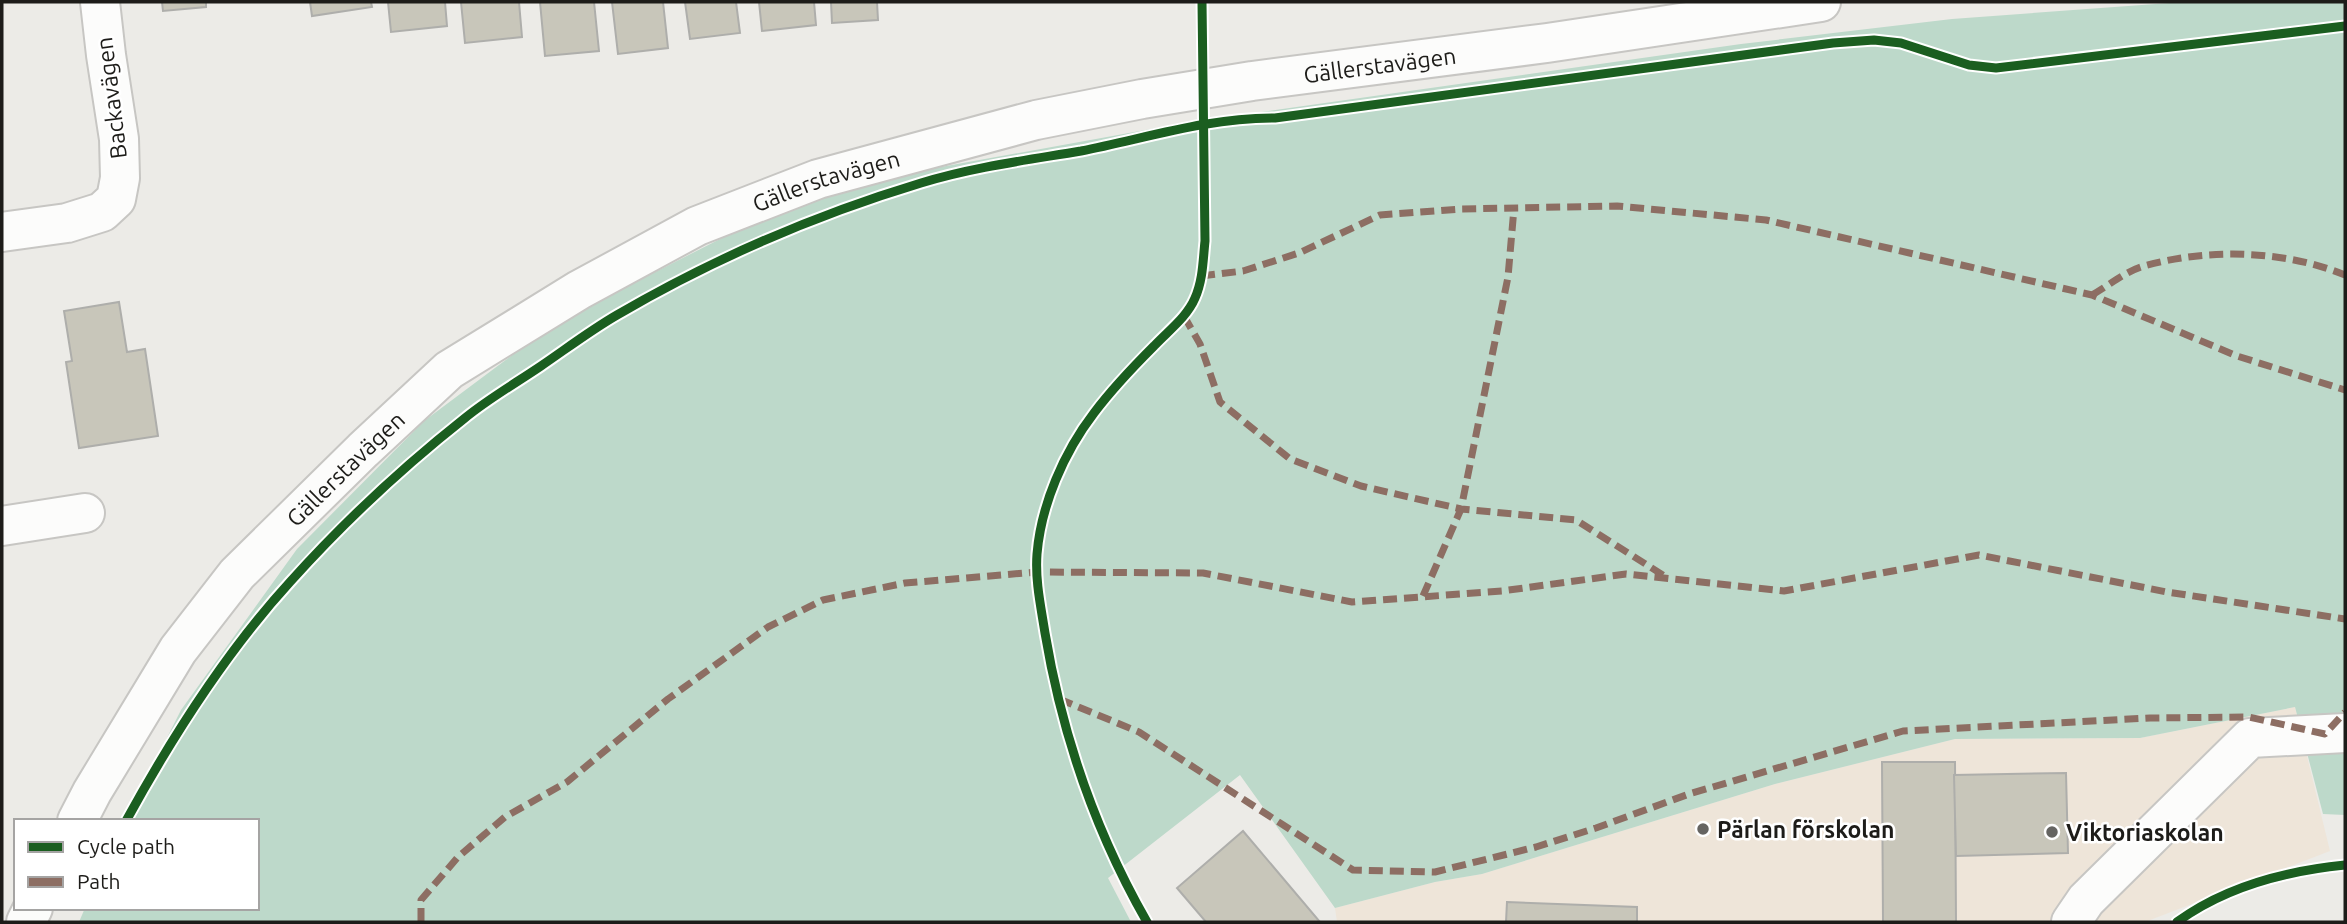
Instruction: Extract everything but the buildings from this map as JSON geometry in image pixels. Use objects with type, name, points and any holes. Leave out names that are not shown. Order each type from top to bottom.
[{"type":"street","name":"Backavägen","points":[[2,232],[67,223],[102,212],[116,199],[120,178],[119,139],[100,2]]},
{"type":"street","name":"Gällerstavägen","points":[[78,819],[178,650],[237,574],[363,450],[449,370],[579,290],[697,226],[818,179],[1062,115],[1252,80],[1547,43],[1821,2]]},
{"type":"street","points":[[2,526],[85,513]]},
{"type":"street","points":[[2071,922],[2086,900],[2250,738],[2345,733]]},
{"type":"shaded area","name":"Viktoriaskolan","points":[[2295,707],[2330,851],[2145,922],[1337,922],[1335,908],[1435,882],[1482,874],[1775,784],[1955,739],[2140,738]]},
{"type":"green space","points":[[2183,2],[2345,2],[2345,815],[2323,814],[2295,707],[2140,738],[1955,739],[1775,784],[1482,874],[1435,882],[1335,908],[1240,775],[1108,878],[1131,922],[79,922],[84,910],[259,910],[259,819],[126,819],[181,710],[297,549],[424,421],[555,323],[724,237],[858,182],[1184,123],[1741,44],[1952,19]]},
{"type":"marked path","points":[[1201,276],[1243,271],[1299,253],[1380,215],[1461,209],[1617,206],[1766,220],[2092,295],[2237,356],[2345,390]]},
{"type":"marked path","points":[[1423,596],[1461,509],[1508,277],[1514,208]]},
{"type":"marked path","points":[[2092,295],[2137,268],[2194,256],[2271,256],[2345,275]]},
{"type":"marked path","points":[[1184,316],[1200,344],[1220,402],[1290,459],[1361,486],[1461,509],[1576,520],[1666,577]]},
{"type":"marked path","points":[[421,922],[421,900],[458,857],[505,817],[567,782],[668,699],[768,627],[823,600],[905,583],[1037,572],[1203,573],[1352,602],[1502,591],[1626,574],[1784,591],[1979,555],[2167,592],[2345,619]]},
{"type":"marked path","points":[[1059,699],[1139,732],[1353,870],[1435,872],[1536,847],[1689,794],[1903,731],[2150,718],[2249,717],[2325,734],[2345,712]]},
{"type":"cycle path","points":[[1147,922],[1112,854],[1071,745],[1045,633],[1037,554],[1049,498],[1064,462],[1083,428],[1115,387],[1182,318],[1198,291],[1205,241],[1202,2]]},
{"type":"cycle path","points":[[127,819],[181,727],[243,637],[331,538],[419,456],[483,404],[617,315],[727,257],[842,209],[960,173],[1201,125],[1275,118],[1833,43],[1874,40],[1901,43],[1969,65],[1996,68],[2345,26]]},
{"type":"cycle path","points":[[2177,922],[2215,899],[2257,882],[2300,871],[2345,865]]},
{"type":"place","name":"Pärlan förskolan","points":[[1703,829]]},
{"type":"place","name":"Viktoriaskolan","points":[[2052,832]]}]
